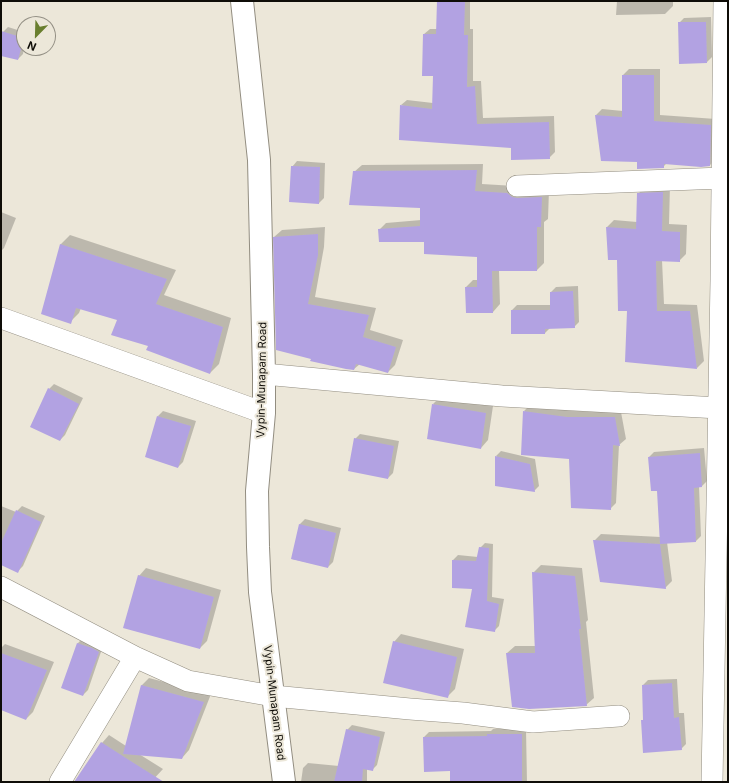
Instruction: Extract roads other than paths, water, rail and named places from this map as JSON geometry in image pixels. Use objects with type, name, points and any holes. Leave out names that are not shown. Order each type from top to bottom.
[{"type":"main road","name":"Vypin-Munapam Road","points":[[242,1],[259,160],[264,374],[264,413],[257,491],[260,592],[284,782]]},
{"type":"street","points":[[712,782],[723,438],[719,408],[724,281],[722,178],[726,100],[724,1]]},
{"type":"street","points":[[517,186],[722,178]]},
{"type":"street","points":[[1,318],[264,413]]},
{"type":"street","points":[[264,374],[502,396],[719,408]]},
{"type":"street","points":[[1,587],[135,657],[188,681],[273,696],[463,713],[533,722],[619,716]]},
{"type":"street","points":[[60,782],[135,657]]}]
